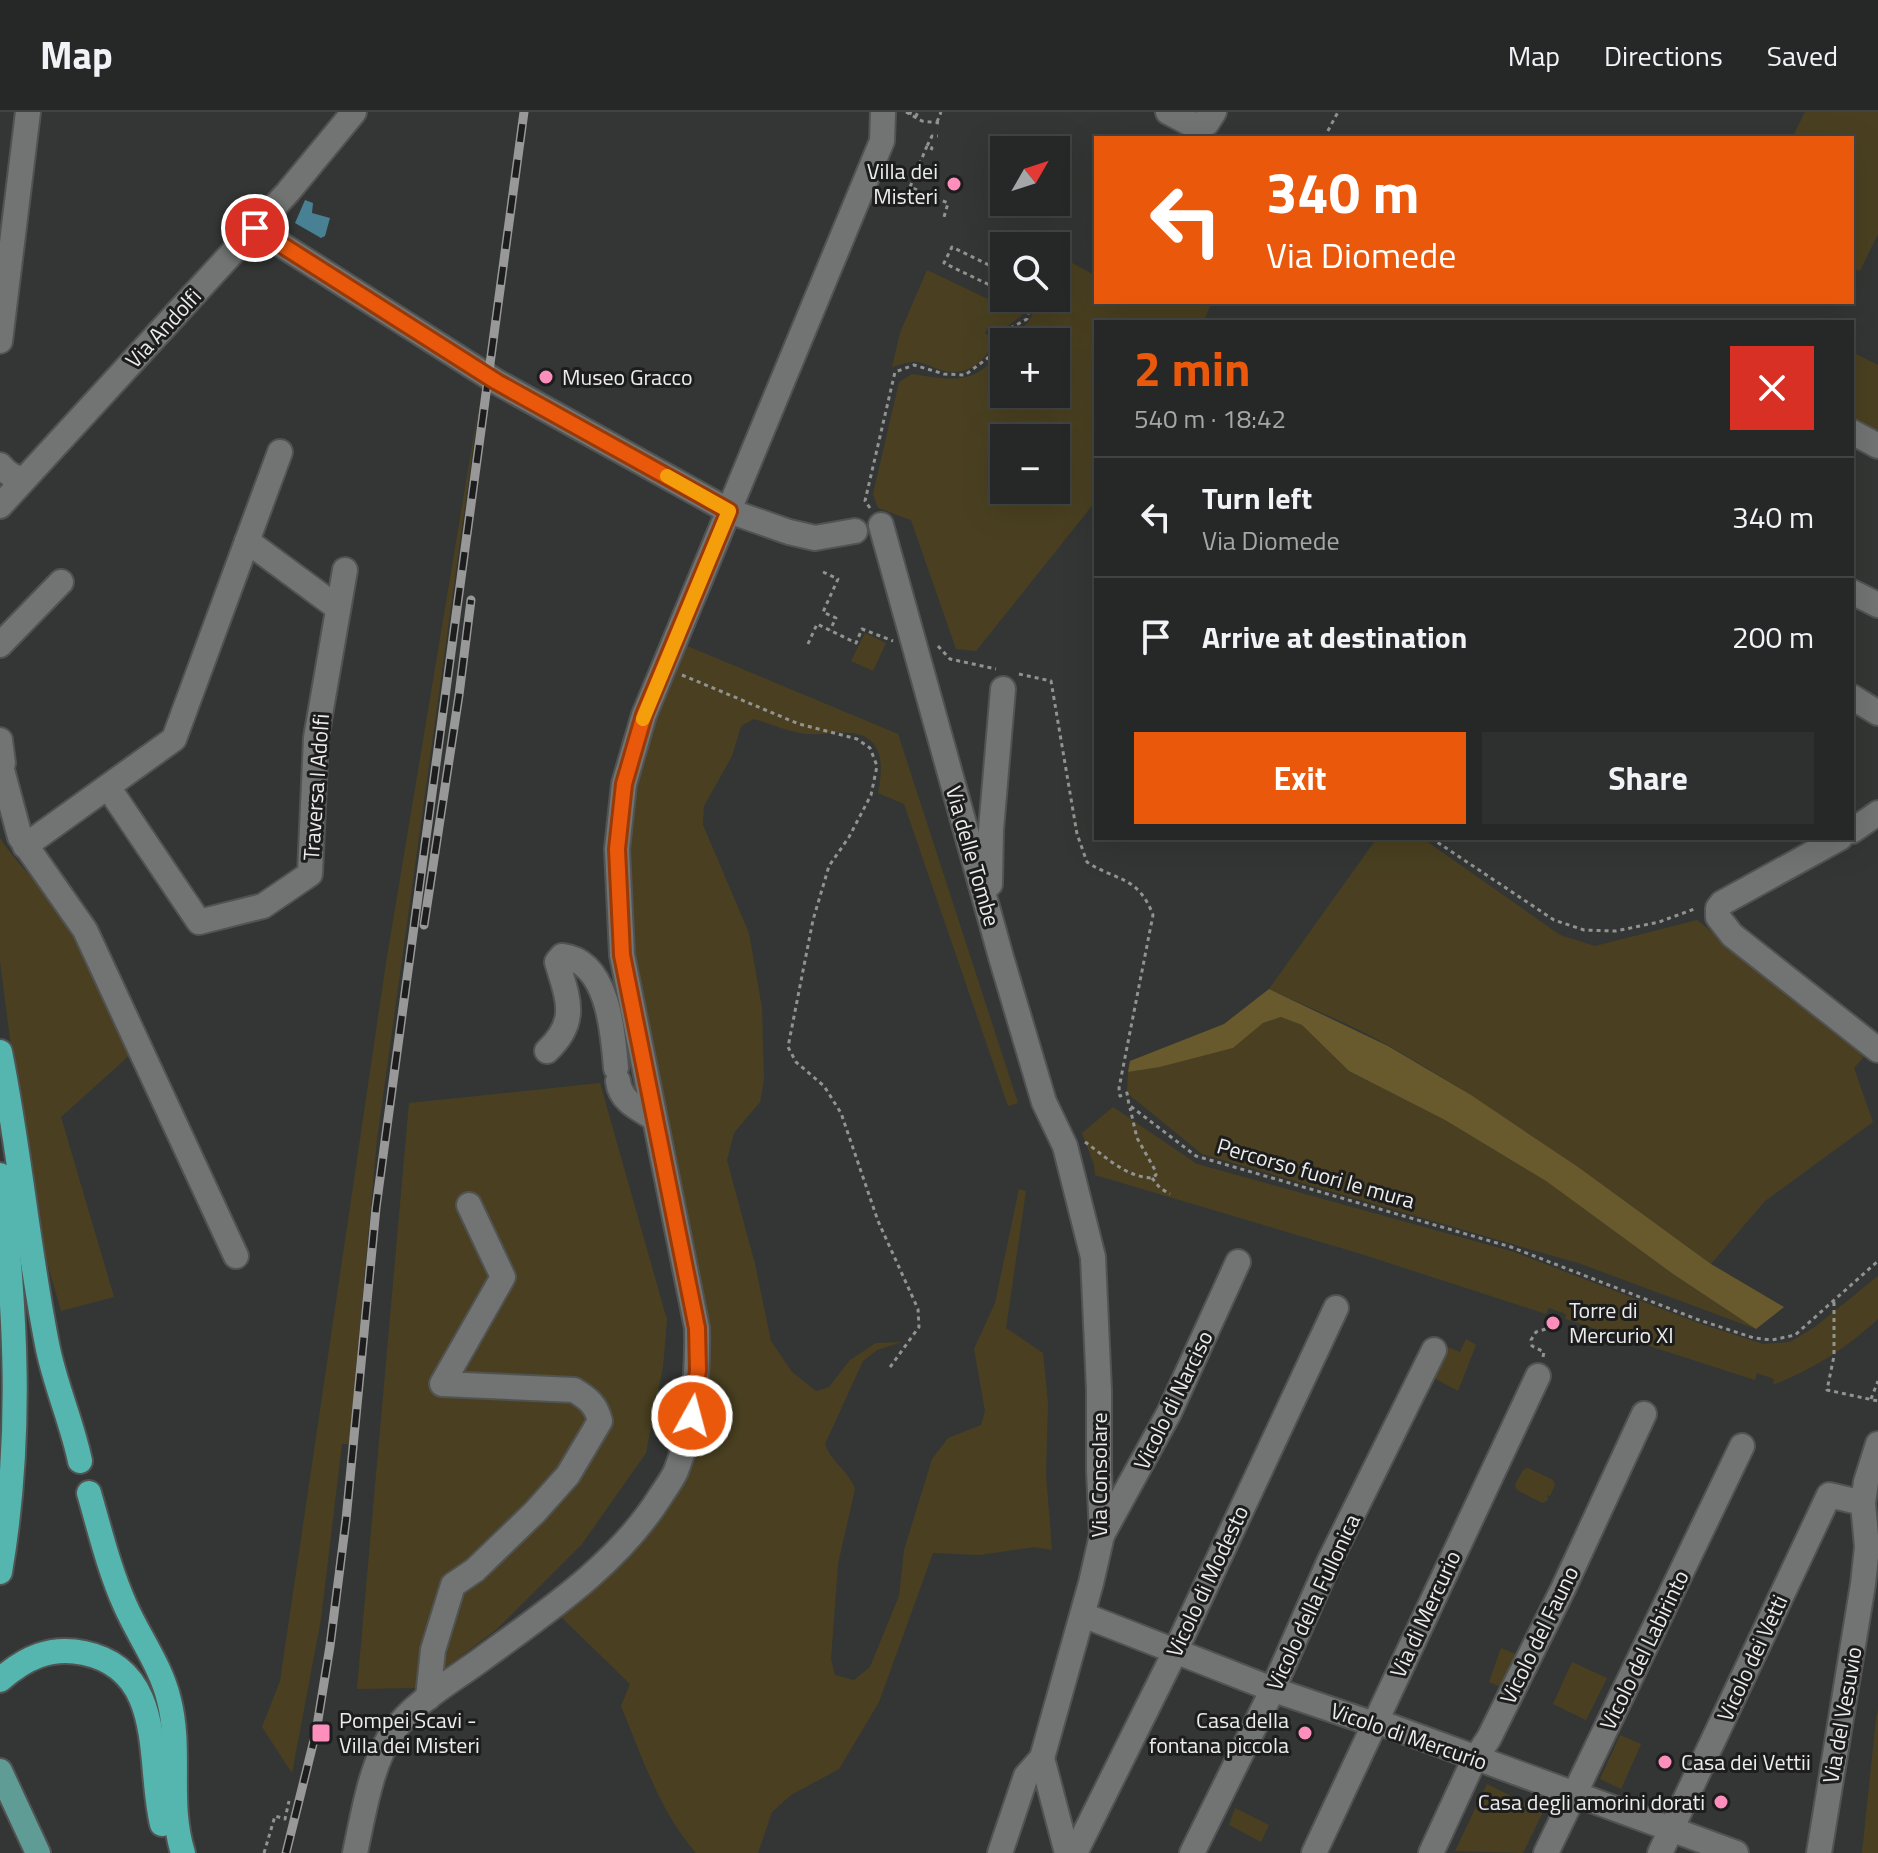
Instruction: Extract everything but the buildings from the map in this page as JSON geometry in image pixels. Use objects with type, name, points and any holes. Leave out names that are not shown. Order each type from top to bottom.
[{"type":"highway","points":[[0,1052],[48,1349],[80,1461]]},
{"type":"highway","points":[[0,1175],[13,1309],[16,1431],[10,1511],[0,1572]]},
{"type":"highway","points":[[89,1493],[106,1556],[169,1699],[174,1726],[173,1803],[183,1853]]},
{"type":"highway","points":[[0,1680],[20,1662],[46,1652],[72,1651],[95,1655],[111,1663],[139,1692],[152,1729],[159,1811],[170,1853]]},
{"type":"main road","points":[[0,1771],[38,1853]]},
{"type":"street","points":[[0,341],[28,112]]},
{"type":"street","name":"Via Andolfi","points":[[0,506],[319,157],[354,112]]},
{"type":"street","points":[[1168,112],[1193,125],[1207,123],[1214,112]]},
{"type":"street","points":[[355,1853],[382,1750],[394,1731],[428,1698],[531,1623],[615,1555],[650,1512],[675,1473],[692,1416],[698,1370],[697,1328],[622,955],[617,849],[624,784],[644,715],[815,298],[882,141],[901,113]]},
{"type":"street","points":[[255,228],[497,382],[729,511],[815,538],[867,522]]},
{"type":"street","points":[[1854,433],[1878,446]]},
{"type":"street","points":[[25,846],[174,739],[280,452]]},
{"type":"street","points":[[0,465],[7,473],[25,478]]},
{"type":"street","name":"Via delle Tombe","points":[[867,522],[989,911],[1044,1102],[1065,1146],[1075,1184]]},
{"type":"street","points":[[247,541],[338,608]]},
{"type":"street","name":"Traversa I Adolfi","points":[[108,787],[199,922],[263,906],[310,874],[316,738],[345,570]]},
{"type":"street","points":[[0,645],[61,582]]},
{"type":"street","points":[[1854,593],[1878,605]]},
{"type":"street","points":[[989,911],[991,830],[1006,677]]},
{"type":"street","points":[[1854,698],[1878,713]]},
{"type":"street","points":[[0,740],[1,772],[17,829],[25,846],[85,930],[236,1256]]},
{"type":"street","points":[[1854,830],[1878,813]]},
{"type":"street","points":[[1836,840],[1722,903],[1718,908],[1718,917],[1732,935],[1878,1050]]},
{"type":"street","points":[[547,1051],[561,1037],[569,1004],[557,962],[562,956],[573,957],[586,965],[595,978],[605,1004],[618,1089],[625,1098],[654,1118]]},
{"type":"street","name":"Via Consolare","points":[[1042,1758],[1083,1615],[1102,1535],[1093,1257],[1075,1184]]},
{"type":"street","points":[[428,1698],[433,1650],[453,1585],[475,1570],[543,1503],[568,1475],[600,1421],[597,1409],[589,1399],[574,1390],[442,1384],[503,1277],[469,1205]]},
{"type":"street","name":"Vicolo di Narciso","points":[[1102,1535],[1169,1413],[1238,1262]]},
{"type":"street","name":"Vicolo di Modesto","points":[[1075,1853],[1175,1651],[1336,1308]]},
{"type":"street","name":"Vicolo della Fullonica","points":[[1192,1853],[1273,1689],[1329,1562],[1434,1350]]},
{"type":"street","name":"Via di Mercurio","points":[[1314,1853],[1538,1376]]},
{"type":"street","name":"Vicolo del Fauno","points":[[1431,1853],[1563,1589],[1644,1414]]},
{"type":"street","points":[[1865,1492],[1878,1444]]},
{"type":"street","name":"Vicolo del Labirinto","points":[[1546,1853],[1742,1446]]},
{"type":"street","name":"Vicolo dei Vetti","points":[[1660,1853],[1829,1495],[1865,1492]]},
{"type":"street","name":"Via del Vesuvio","points":[[1819,1853],[1860,1608],[1867,1547],[1865,1492]]},
{"type":"street","name":"Vicolo di Mercurio","points":[[1083,1615],[1273,1689],[1384,1724],[1736,1853]]},
{"type":"street","points":[[1000,1853],[1026,1776],[1042,1758]]},
{"type":"street","points":[[1042,1758],[1067,1853]]},
{"type":"path","points":[[901,113],[916,116],[918,112]]},
{"type":"path","points":[[901,113],[938,123],[941,112]]},
{"type":"path","points":[[1325,136],[1338,112]]},
{"type":"path","points":[[938,136],[932,136],[910,187],[948,203],[944,217]]},
{"type":"path","points":[[927,146],[931,150]]},
{"type":"path","points":[[990,266],[952,247],[944,263],[990,285]]},
{"type":"path","points":[[867,522],[865,501],[895,372],[914,365],[944,374],[965,375],[997,351],[1009,329],[1027,319],[1028,312]]},
{"type":"path","points":[[865,501],[867,522]]},
{"type":"path","points":[[823,572],[838,579],[823,612],[836,618],[830,630]]},
{"type":"path","points":[[808,644],[817,624],[856,643],[862,629],[890,642],[895,640]]},
{"type":"path","points":[[932,635],[950,659],[1006,677],[1051,681],[1077,834],[1087,862],[1127,880],[1143,895],[1153,915],[1119,1088],[1120,1096],[1127,1093],[1137,1138],[1156,1175],[1145,1178],[1107,1160],[1086,1141],[1065,1146]]},
{"type":"path","points":[[664,666],[799,724],[857,739],[870,748],[877,766],[871,795],[849,837],[829,866],[813,920],[788,1047],[796,1062],[824,1086],[841,1113],[878,1221],[918,1309],[919,1327],[888,1370]]},
{"type":"path","points":[[1434,840],[1554,920],[1584,930],[1616,931],[1659,922],[1701,907],[1718,908]]},
{"type":"path","name":"Percorso fuori le mura","points":[[1129,1105],[1196,1156],[1511,1247],[1699,1320],[1754,1338],[1772,1340],[1795,1335],[1878,1261]]},
{"type":"path","points":[[1152,1178],[1170,1194]]},
{"type":"path","points":[[1834,1301],[1834,1356],[1827,1390],[1878,1401]]},
{"type":"path","points":[[1544,1352],[1532,1346],[1531,1340],[1536,1332],[1552,1327]]},
{"type":"path","points":[[1871,1399],[1878,1381]]},
{"type":"path","points":[[264,1853],[275,1816],[285,1819],[289,1801]]},
{"type":"shaded area","points":[[1805,112],[1878,112],[1878,234],[1860,271],[1854,269],[1854,136],[1793,136]]},
{"type":"shaded area","points":[[1070,262],[1094,275],[1094,304],[1211,304],[1204,320],[1094,320],[1094,504],[976,651],[956,649],[911,520],[878,508],[873,494],[899,382],[912,374],[954,379],[976,374],[990,363],[990,408],[1070,408],[1070,328],[1021,328],[1032,312],[1070,312]]},
{"type":"shaded area","points":[[927,270],[990,300],[990,312],[1022,312],[1022,315],[1005,328],[990,325],[985,333],[990,337],[990,348],[983,359],[964,371],[946,371],[915,362],[892,367],[900,333]]},
{"type":"shaded area","points":[[1854,353],[1878,365],[1878,437],[1854,424]]},
{"type":"shaded area","points":[[480,398],[377,1139],[349,1444],[342,1444],[321,1619],[292,1773],[262,1727],[280,1681],[386,963]]},
{"type":"shaded area","points":[[865,633],[886,643],[873,671],[851,661]]},
{"type":"shaded area","points":[[680,643],[898,734],[1018,1103],[1008,1106],[904,804],[878,793],[881,764],[876,747],[863,736],[852,733],[801,733],[754,719],[741,726],[732,756],[704,806],[703,825],[749,933],[762,1008],[764,1080],[760,1102],[734,1133],[727,1160],[755,1264],[771,1341],[792,1372],[816,1391],[829,1387],[850,1360],[876,1343],[902,1342],[877,1350],[863,1361],[825,1444],[855,1489],[838,1564],[831,1659],[835,1675],[854,1680],[870,1667],[899,1596],[904,1550],[932,1459],[948,1438],[981,1425],[985,1411],[974,1349],[995,1303],[1019,1189],[1026,1191],[1006,1328],[1043,1353],[1048,1403],[1046,1474],[1052,1550],[1034,1547],[980,1555],[933,1553],[879,1702],[839,1769],[791,1795],[772,1812],[758,1853],[696,1853],[662,1802],[621,1706],[630,1684],[559,1615],[654,1524],[698,1417],[636,1001],[624,850],[630,790]]},
{"type":"shaded area","points":[[0,838],[62,919],[132,1053],[61,1117],[114,1297],[61,1311],[32,1210],[0,961]]},
{"type":"shaded area","points":[[1376,840],[1425,840],[1560,935],[1595,946],[1697,920],[1868,1052],[1854,1068],[1873,1122],[1765,1201],[1711,1264],[1474,1097],[1361,1031],[1269,989]]},
{"type":"shaded area","points":[[1269,989],[1388,1046],[1471,1095],[1578,1167],[1711,1264],[1784,1307],[1756,1329],[1673,1274],[1546,1181],[1445,1120],[1349,1071],[1302,1025],[1281,1017],[1263,1023],[1233,1048],[1128,1072],[1130,1061],[1224,1024]]},
{"type":"shaded area","points":[[1282,1017],[1302,1025],[1349,1071],[1445,1120],[1546,1181],[1673,1274],[1756,1329],[1581,1264],[1202,1154],[1127,1093],[1128,1072],[1233,1048],[1263,1023]]},
{"type":"shaded area","points":[[600,1083],[667,1320],[663,1367],[646,1453],[582,1544],[497,1629],[419,1688],[357,1689],[409,1103]]},
{"type":"shaded area","points":[[1113,1107],[1197,1164],[1514,1252],[1698,1323],[1763,1344],[1790,1342],[1815,1327],[1878,1276],[1878,1319],[1828,1357],[1773,1385],[1774,1379],[1757,1373],[1755,1380],[1565,1319],[1566,1314],[1549,1308],[1546,1314],[1361,1254],[1095,1175],[1082,1133]]},
{"type":"shaded area","points":[[1466,1339],[1476,1345],[1458,1391],[1429,1375],[1443,1345],[1460,1352]]},
{"type":"shaded area","points":[[1528,1468],[1553,1480],[1555,1485],[1550,1496],[1547,1495],[1548,1500],[1542,1503],[1517,1490],[1515,1485],[1523,1470]]},
{"type":"shaded area","points":[[1501,1648],[1518,1655],[1503,1688],[1489,1682]]},
{"type":"shaded area","points":[[1572,1662],[1607,1678],[1586,1720],[1553,1704]]},
{"type":"shaded area","points":[[1878,1710],[1878,1853],[1862,1853],[1876,1719]]},
{"type":"shaded area","points":[[1620,1735],[1641,1744],[1621,1789],[1600,1779]]},
{"type":"shaded area","points":[[1487,1784],[1543,1812],[1523,1853],[1455,1851]]},
{"type":"shaded area","points":[[1235,1808],[1269,1825],[1261,1842],[1229,1825]]},
{"type":"water","points":[[305,200],[313,203],[312,213],[330,218],[325,236],[321,238],[295,223]]},
{"type":"railway","points":[[286,1853],[316,1732],[330,1646],[346,1520],[376,1208],[524,112]]},
{"type":"railway","points":[[424,925],[471,600]]},
{"type":"slow traffic","points":[[643,719],[729,511],[667,476]]},
{"type":"place","name":"Villa dei Misteri","points":[[954,184]]},
{"type":"place","name":"Museo Gracco","points":[[546,377]]},
{"type":"place","name":"Torre di Mercurio XI","points":[[1553,1323]]},
{"type":"place","name":"Pompei Scavi - Villa dei Misteri","points":[[321,1733]]},
{"type":"place","name":"Casa della fontana piccola","points":[[1305,1733]]},
{"type":"place","name":"Casa dei Vettii","points":[[1665,1762]]},
{"type":"place","name":"Casa degli amorini dorati","points":[[1721,1802]]},
{"type":"route","points":[[255,228],[497,382],[729,511],[644,715],[624,784],[617,849],[622,955],[697,1328],[698,1370],[692,1416]]}]
